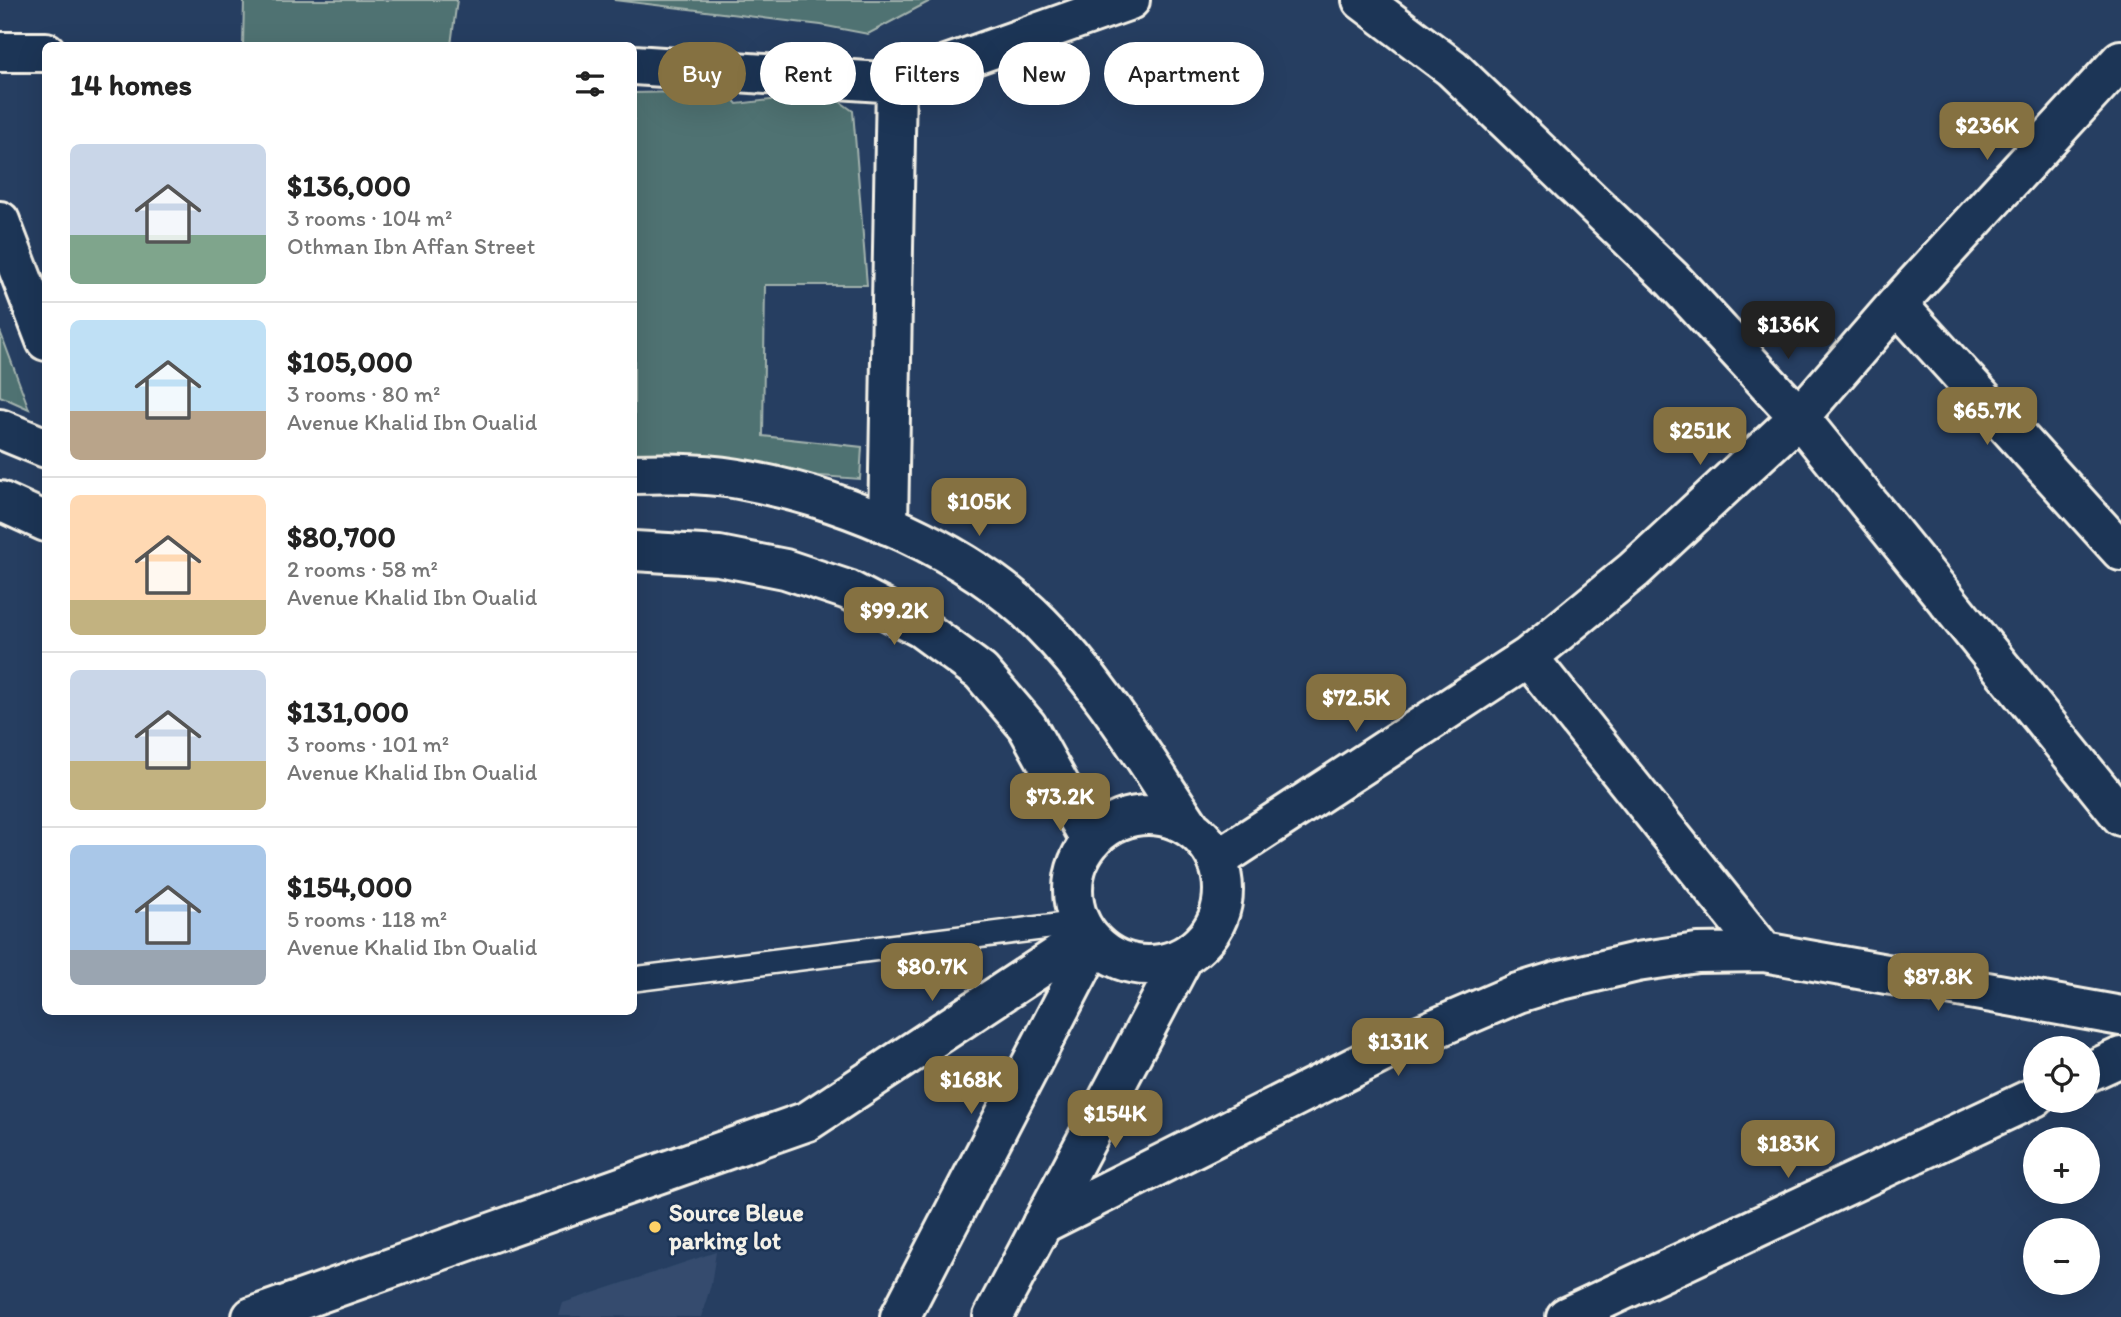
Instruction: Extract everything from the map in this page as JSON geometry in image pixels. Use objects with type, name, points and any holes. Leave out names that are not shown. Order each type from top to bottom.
[{"type":"street","points":[[984,52],[1130,0]]},
{"type":"street","points":[[1362,0],[1452,68],[1672,279],[1799,417],[2121,816]]},
{"type":"street","points":[[0,52],[42,52]]},
{"type":"street","points":[[1217,860],[1528,657],[1634,570],[1799,417],[1898,303],[2121,60]]},
{"type":"street","points":[[637,65],[870,81]]},
{"type":"street","points":[[888,525],[896,105]]},
{"type":"street","points":[[0,221],[42,331]]},
{"type":"street","points":[[1898,303],[2121,551]]},
{"type":"street","points":[[0,429],[42,446]]},
{"type":"street","points":[[637,474],[688,473],[749,481],[835,503],[923,541],[979,572],[1040,622],[1110,708],[1191,828],[1206,842],[1217,860],[1222,878],[1223,896],[1219,914],[1211,931],[1199,945],[1184,956],[1166,963],[1147,965],[1119,959],[1088,934],[1075,911],[1073,892],[1080,856],[1091,841],[1108,826],[1128,817],[1149,814],[1171,818],[1191,828]]},
{"type":"street","points":[[0,501],[42,520]]},
{"type":"street","points":[[637,551],[719,556],[785,569],[848,590],[922,628],[981,672],[1027,726],[1091,841]]},
{"type":"street","points":[[1528,657],[1764,952]]},
{"type":"street","points":[[252,1317],[808,1121],[1088,934]]},
{"type":"street","points":[[900,1317],[1088,934]]},
{"type":"street","points":[[1042,1224],[1406,1041],[1518,993],[1637,962],[1697,953],[1764,952],[2121,1016]]},
{"type":"street","points":[[993,1317],[1184,956]]},
{"type":"street","points":[[2100,1067],[2121,1057]]},
{"type":"street","points":[[1566,1317],[2023,1103]]},
{"type":"lane","points":[[637,979],[1088,934]]},
{"type":"shaded area","points":[[716,1252],[711,1285],[701,1317],[559,1316],[563,1303]]},
{"type":"green space","points":[[244,0],[457,0],[451,42],[243,42]]},
{"type":"green space","points":[[614,0],[932,0],[868,34],[821,25]]},
{"type":"green space","points":[[658,92],[658,105],[746,105],[760,101],[760,105],[845,105],[853,111],[867,285],[765,285],[763,436],[862,447],[860,479],[637,462],[637,93]]},
{"type":"green space","points":[[0,331],[29,409],[0,396]]},
{"type":"place","name":"Source Bleue parking lot","points":[[655,1227]]}]
